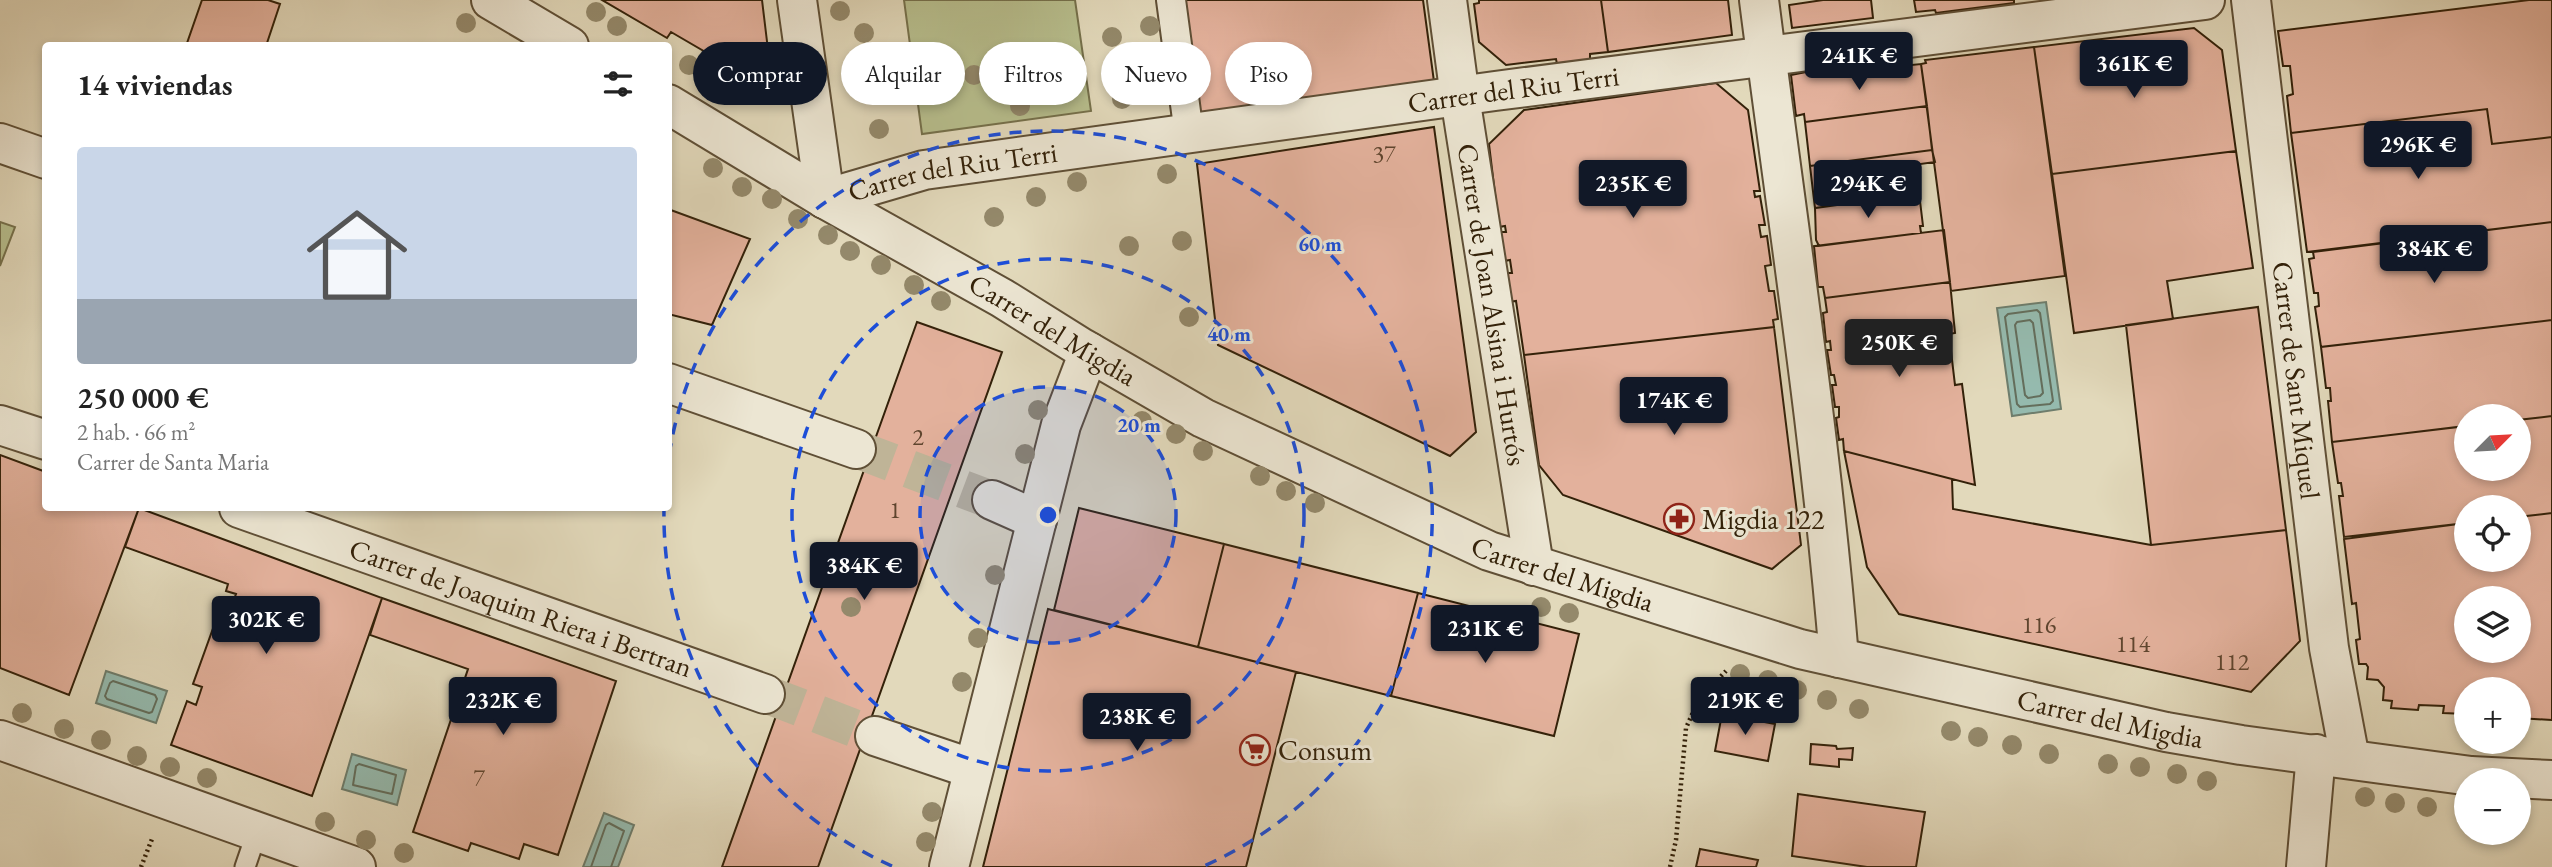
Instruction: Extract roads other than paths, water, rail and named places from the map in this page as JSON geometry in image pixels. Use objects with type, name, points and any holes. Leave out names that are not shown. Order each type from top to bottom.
[{"type":"street","points":[[491,0],[562,42]]},
{"type":"street","points":[[796,0],[825,199]]},
{"type":"street","points":[[1171,0],[1189,134]]},
{"type":"street","name":"Carrer de Joan Alsina i Hurtós","points":[[1447,0],[1534,566]]},
{"type":"street","points":[[1759,0],[1808,359],[1829,535],[1839,658]]},
{"type":"street","name":"Carrer del Riu Terri","points":[[825,199],[924,170],[1766,56],[2205,0]]},
{"type":"street","name":"Carrer de Sant Miquel","points":[[2251,0],[2329,648],[2333,756],[2306,867]]},
{"type":"street","name":"Carrer del Migdia","points":[[672,106],[825,199],[1002,298],[1203,418],[1489,551],[1800,649],[2166,732],[2241,745],[2471,776],[2552,780]]},
{"type":"street","points":[[0,143],[42,158]]},
{"type":"street","points":[[949,867],[1061,425],[1089,352]]},
{"type":"street","points":[[672,384],[856,449]]},
{"type":"street","points":[[0,425],[42,439]]},
{"type":"street","points":[[992,500],[1037,520]]},
{"type":"street","name":"Carrer de Joaquim Riera i Bertran","points":[[247,511],[765,694]]},
{"type":"street","points":[[874,736],[973,769]]},
{"type":"street","points":[[0,740],[356,867]]},
{"type":"lane","points":[[245,867],[257,832]]},
{"type":"water","points":[[2046,302],[2061,409],[2012,416],[1997,308]]},
{"type":"water","points":[[106,671],[167,691],[156,723],[96,703]]},
{"type":"water","points":[[352,754],[406,770],[397,805],[342,789]]},
{"type":"water","points":[[604,813],[634,825],[618,867],[583,867]]},
{"type":"tunnel","points":[[856,449],[992,500]]},
{"type":"tunnel","points":[[765,694],[875,736]]},
{"type":"place","name":"Migdia 122","points":[[1679,519]]},
{"type":"place","name":"Consum","points":[[1255,750]]}]
